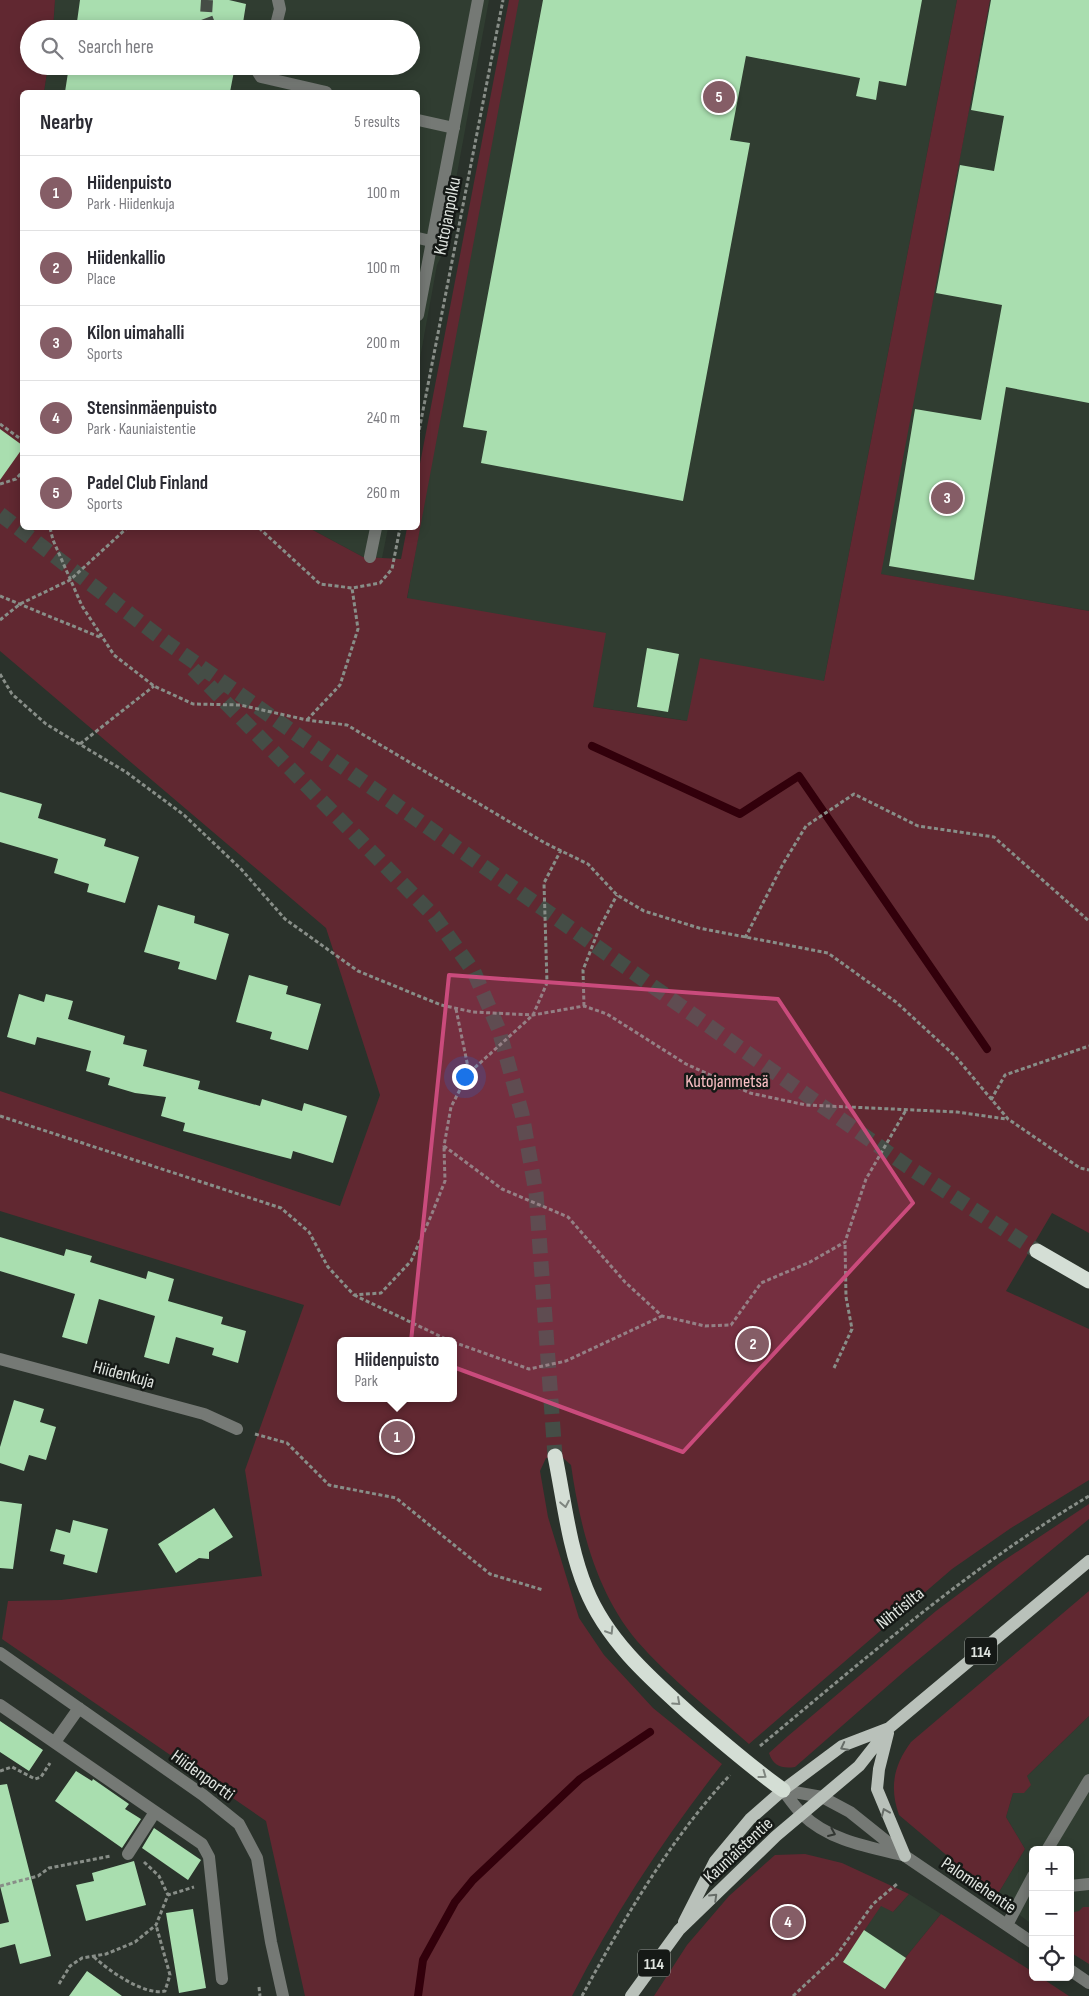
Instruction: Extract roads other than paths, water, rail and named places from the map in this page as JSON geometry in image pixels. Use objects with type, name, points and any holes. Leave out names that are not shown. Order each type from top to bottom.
[{"type":"highway","points":[[1038,1251],[1089,1281]]},
{"type":"highway","points":[[555,1456],[571,1535],[586,1589],[612,1636],[658,1685],[743,1761],[783,1790]]},
{"type":"main road","name":"114","points":[[1072,1574],[1089,1557]]},
{"type":"main road","name":"114","points":[[822,1797],[859,1766],[889,1728],[1089,1561]]},
{"type":"main road","name":"114","points":[[783,1790],[842,1746],[889,1728]]},
{"type":"main road","points":[[889,1728],[879,1769],[877,1789],[905,1856]]},
{"type":"main road","name":"Kauniaistentie","points":[[631,1996],[679,1930],[715,1861],[750,1820],[783,1790]]},
{"type":"main road","name":"Kauniaistentie","points":[[679,1930],[776,1836],[822,1797]]},
{"type":"street","points":[[277,20],[280,9],[278,0]]},
{"type":"street","points":[[420,304],[478,0]]},
{"type":"street","points":[[260,75],[261,77],[317,90]]},
{"type":"street","points":[[420,120],[454,128]]},
{"type":"street","points":[[420,238],[431,241]]},
{"type":"street","points":[[370,558],[376,530]]},
{"type":"street","name":"Hiidenkuja","points":[[0,1359],[204,1414],[237,1429]]},
{"type":"street","name":"Hiidenportti","points":[[0,1653],[203,1795],[239,1824],[257,1858],[282,1996]]},
{"type":"street","points":[[0,1705],[202,1844],[209,1857],[222,1979]]},
{"type":"street","points":[[58,1744],[79,1708]]},
{"type":"street","points":[[1049,1846],[1089,1780]]},
{"type":"street","name":"Palomiehentie","points":[[783,1790],[822,1797],[850,1812],[905,1856],[1029,1941]]},
{"type":"street","name":"Palomiehentie","points":[[783,1790],[803,1815],[824,1830],[855,1843],[905,1856]]},
{"type":"street","points":[[128,1854],[155,1812]]},
{"type":"street","points":[[1074,1886],[1089,1884]]},
{"type":"street","points":[[1007,1925],[1028,1893]]},
{"type":"street","points":[[1074,1973],[1089,1983]]},
{"type":"waterway","points":[[592,746],[740,814],[799,776],[987,1049]]},
{"type":"waterway","points":[[418,1996],[423,1960],[455,1902],[473,1880],[580,1779],[650,1732]]},
{"type":"tunnel","points":[[207,0],[208,20]]},
{"type":"tunnel","points":[[0,514],[20,529]]},
{"type":"tunnel","points":[[21,530],[166,642],[907,1166],[1037,1251]]},
{"type":"tunnel","points":[[193,669],[434,916],[474,972],[499,1030],[522,1114],[536,1193],[555,1456]]},
{"type":"place","name":"Padel Club Finland","points":[[719,97]]},
{"type":"place","name":"Kilon uimahalli","points":[[947,498]]},
{"type":"place","name":"Hiidenkallio","points":[[753,1344]]},
{"type":"place","name":"Hiidenpuisto","points":[[397,1437]]},
{"type":"place","name":"Stensinmäenpuisto","points":[[788,1922]]},
{"type":"park label","name":"Kutojanmetsä","points":[[727,1081]]}]
